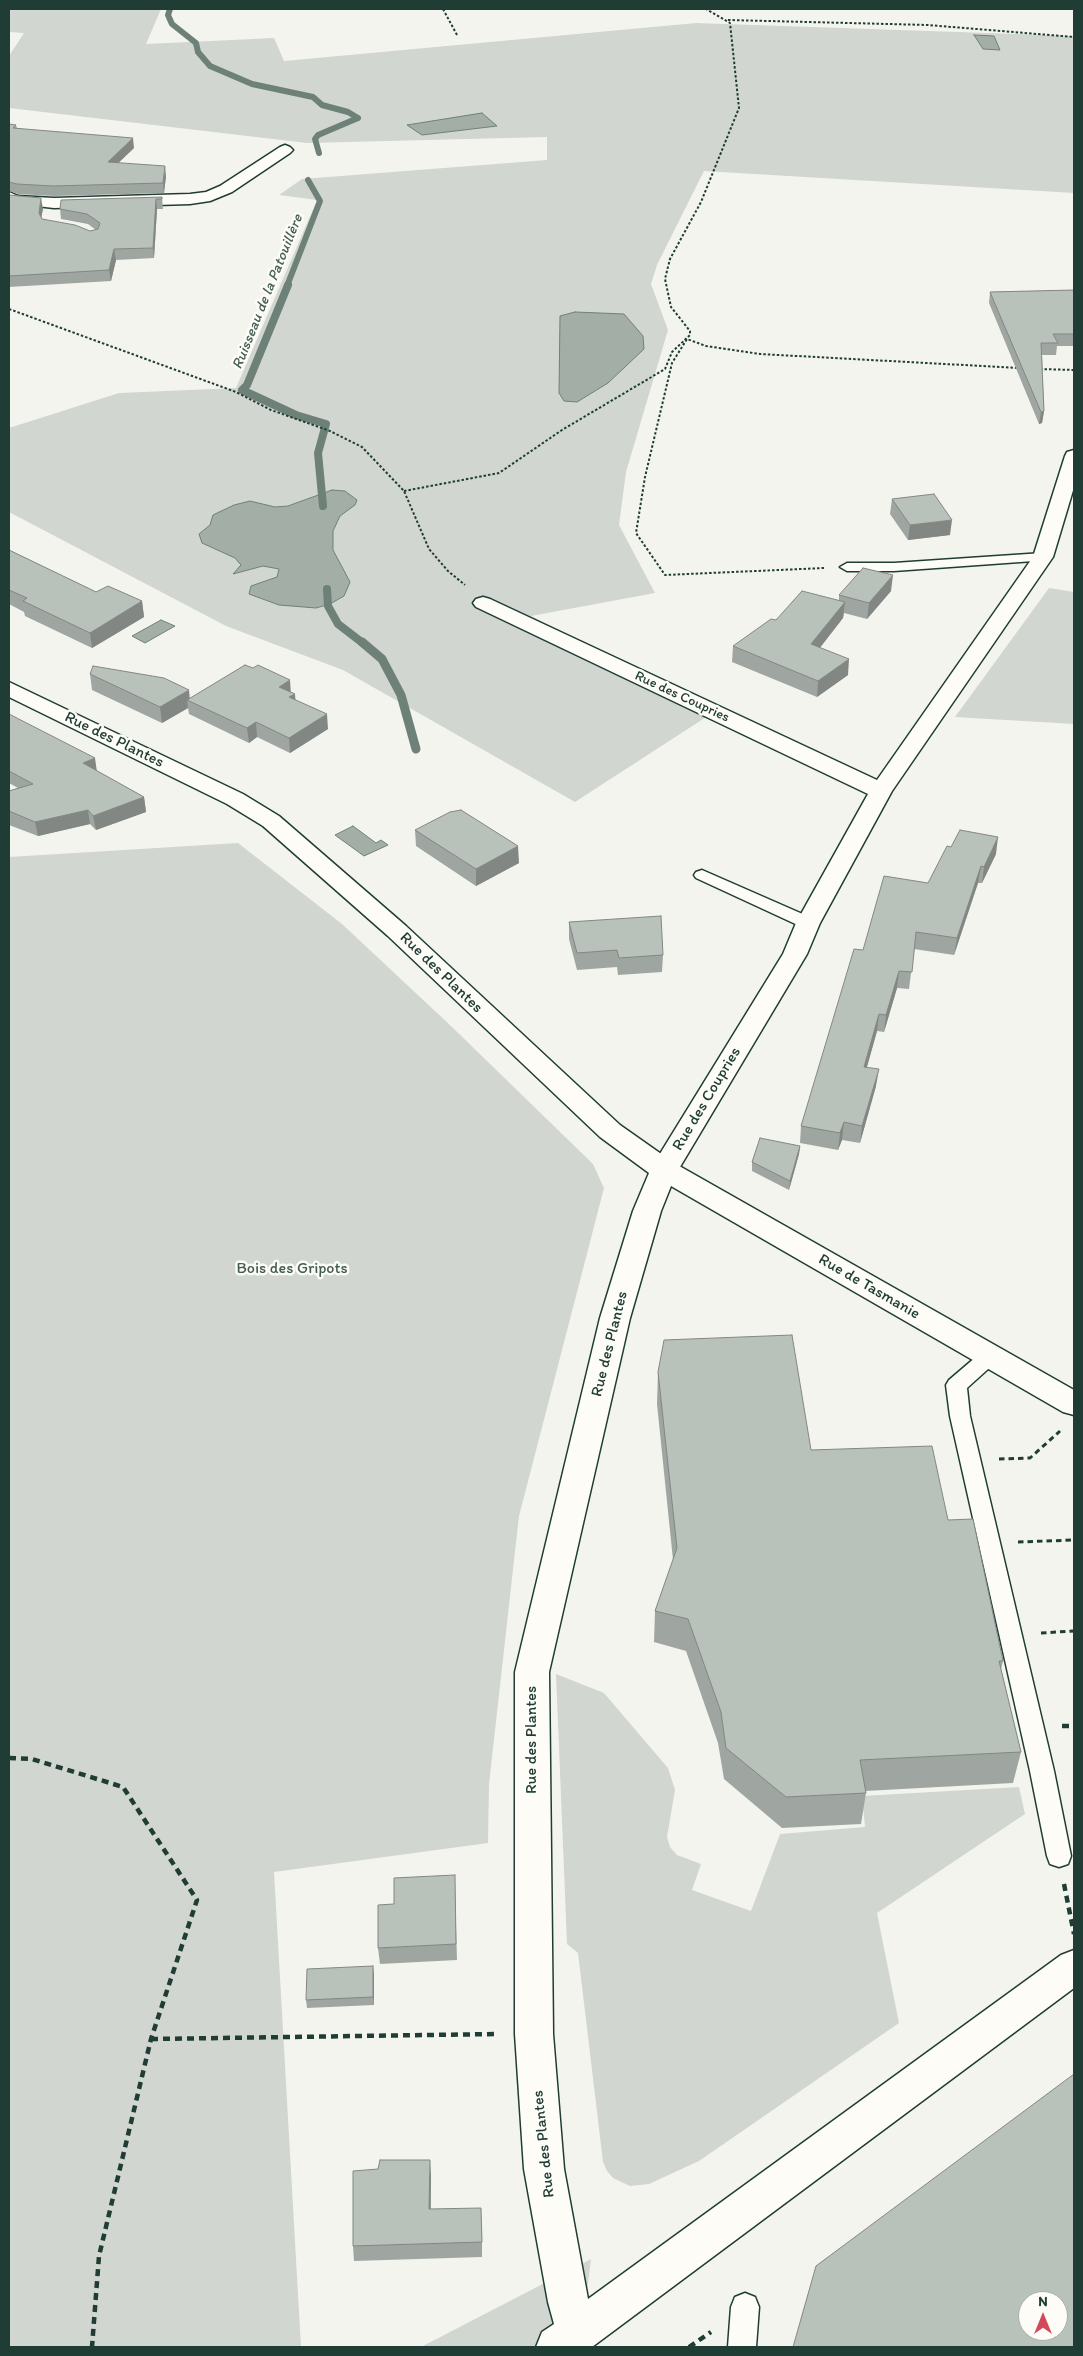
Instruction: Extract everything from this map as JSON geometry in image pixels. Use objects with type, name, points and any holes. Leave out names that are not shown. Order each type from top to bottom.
[{"type":"street","points":[[9,197],[53,210],[210,196],[226,189],[285,150]]},
{"type":"street","name":"Rue des Coupries","points":[[664,1170],[795,954],[808,922],[881,791],[1043,557],[1074,456]]},
{"type":"street","name":"Rue des Coupries","points":[[483,603],[881,791]]},
{"type":"street","name":"Rue des Plantes","points":[[9,689],[235,799],[271,821],[397,931],[610,1131],[664,1170],[648,1212],[615,1318],[532,1672],[534,2034],[544,2169],[568,2302],[567,2340]]},
{"type":"street","name":"Rue de Tasmanie","points":[[664,1170],[1074,1404]]},
{"type":"street","points":[[567,2340],[1074,1967]]},
{"type":"lane","points":[[847,567],[894,567],[1043,557]]},
{"type":"lane","points":[[702,875],[808,922]]},
{"type":"lane","points":[[990,1356],[956,1385],[960,1416],[1042,1771],[1059,1856]]},
{"type":"lane","points":[[742,2347],[745,2307]]},
{"type":"path","points":[[443,9],[457,35]]},
{"type":"path","points":[[706,9],[730,23],[739,108],[700,202],[670,259],[665,279],[671,307],[690,331],[690,335],[672,363],[645,477],[636,533],[665,575],[847,567]]},
{"type":"path","points":[[726,20],[928,25],[1074,37]]},
{"type":"path","points":[[9,309],[236,392],[271,410],[330,431],[362,448],[404,492],[429,549],[448,571],[483,603]]},
{"type":"path","points":[[687,339],[706,346],[760,354],[808,355],[875,361],[1027,369]]},
{"type":"path","points":[[404,492],[499,473],[562,430],[665,369],[672,352],[687,339]]},
{"type":"path","points":[[1036,369],[1074,370]]},
{"type":"path","points":[[970,1460],[1030,1458],[1062,1430]]},
{"type":"path","points":[[989,1544],[1074,1540]]},
{"type":"path","points":[[9,1758],[32,1759],[124,1786],[197,1900],[151,2039],[99,2256],[92,2347]]},
{"type":"path","points":[[1059,1856],[1074,1934]]},
{"type":"path","points":[[151,2039],[534,2034]]},
{"type":"green space","points":[[9,9],[161,9],[146,44],[274,38],[284,61],[696,23],[1074,36],[1074,193],[704,171],[657,265],[651,284],[668,330],[626,472],[619,525],[655,593],[531,616],[717,710],[575,802],[343,670],[226,626],[9,512],[9,428],[119,393],[236,388],[317,200],[279,195],[302,179],[547,160],[547,137],[307,143],[9,108],[9,56],[24,33],[9,32]]},
{"type":"green space","points":[[1049,588],[1074,592],[1074,724],[955,717]]},
{"type":"green space","name":"Bois des Gripots","points":[[238,843],[342,924],[451,1026],[593,1164],[604,1188],[519,1516],[489,1784],[488,1843],[274,1872],[301,2347],[9,2347],[9,857]]},
{"type":"green space","points":[[556,1674],[604,1693],[668,1768],[675,1790],[667,1837],[670,1847],[677,1855],[701,1864],[692,1890],[751,1911],[780,1834],[865,1827],[862,1796],[1019,1787],[1025,1814],[877,1913],[899,2023],[699,2161],[649,2184],[630,2186],[613,2178],[603,2162],[578,1953],[567,1944]]},
{"type":"green space","points":[[591,2259],[580,2347],[421,2347]]},
{"type":"shaded area","points":[[974,35],[994,36],[1000,50],[983,49]]},
{"type":"shaded area","points":[[482,113],[497,126],[422,135],[407,125]]},
{"type":"shaded area","points":[[575,312],[624,314],[643,336],[644,349],[608,383],[577,402],[564,401],[559,393],[560,316]]},
{"type":"shaded area","points":[[332,490],[345,491],[357,500],[355,505],[340,516],[333,531],[333,550],[350,582],[344,596],[330,604],[316,608],[279,605],[249,594],[251,586],[277,577],[279,569],[263,566],[233,574],[241,565],[235,558],[202,543],[199,534],[210,525],[213,515],[234,505],[250,501],[275,507],[288,506]]},
{"type":"shaded area","points":[[161,620],[175,626],[145,643],[132,636]]},
{"type":"shaded area","points":[[353,826],[376,843],[381,840],[388,845],[364,856],[335,835]]},
{"type":"building","points":[[9,124],[16,125],[13,128],[133,138],[108,162],[165,166],[163,183],[53,186],[9,182]]},
{"type":"building","points":[[9,195],[41,198],[39,213],[42,219],[75,225],[90,231],[98,229],[100,223],[87,214],[60,209],[61,200],[162,197],[162,199],[156,199],[153,248],[114,249],[109,270],[9,276]]},
{"type":"building","points":[[1074,290],[1074,334],[1053,334],[1058,343],[1041,343],[1044,411],[1041,412],[990,292]]},
{"type":"building","points":[[934,494],[952,520],[910,525],[892,499]]},
{"type":"building","points":[[9,550],[96,592],[108,586],[142,601],[90,633],[23,601],[27,598],[9,590]]},
{"type":"building","points":[[863,568],[893,575],[869,603],[839,595]]},
{"type":"building","points":[[802,591],[845,602],[811,644],[849,659],[818,681],[733,646],[771,619],[776,620]]},
{"type":"building","points":[[245,665],[253,668],[258,665],[290,680],[279,687],[295,694],[289,697],[327,714],[289,738],[256,722],[247,728],[187,700]]},
{"type":"building","points":[[93,666],[164,678],[189,690],[160,707],[90,674]]},
{"type":"building","points":[[9,714],[95,758],[83,763],[144,797],[93,816],[88,810],[35,822],[9,811],[9,791],[33,784],[9,771]]},
{"type":"building","points":[[461,810],[518,846],[476,869],[415,830],[450,812]]},
{"type":"building","points":[[960,830],[998,837],[984,867],[981,866],[957,938],[916,932],[912,972],[899,971],[886,1015],[879,1014],[864,1067],[879,1069],[862,1126],[844,1122],[840,1133],[801,1126],[854,949],[863,950],[884,876],[928,883],[947,846],[951,847]]},
{"type":"building","points":[[661,916],[663,955],[619,958],[617,950],[577,953],[569,922]]},
{"type":"building","points":[[760,1138],[800,1146],[790,1181],[752,1162]]},
{"type":"building","points":[[792,1335],[811,1450],[932,1446],[948,1520],[973,1519],[1003,1661],[999,1661],[1021,1752],[860,1760],[866,1793],[786,1797],[726,1748],[721,1712],[688,1619],[655,1611],[677,1548],[658,1372],[664,1340]]},
{"type":"building","points":[[455,1875],[456,1944],[378,1948],[378,1905],[394,1904],[394,1878]]},
{"type":"building","points":[[373,1966],[373,1997],[306,2000],[307,1969]]},
{"type":"building","points":[[1074,2074],[1074,2347],[793,2347],[816,2266]]},
{"type":"building","points":[[380,2160],[430,2160],[429,2209],[481,2208],[482,2242],[353,2246],[353,2171],[378,2169]]},
{"type":"waterway","name":"Ruisseau de la Patouillère","points":[[170,9],[168,15],[172,24],[196,43],[198,52],[210,66],[252,84],[313,97],[322,105],[348,112],[358,118],[318,135],[315,139],[319,153]]},
{"type":"waterway","name":"Ruisseau de la Patouillère","points":[[287,286],[320,201],[308,180]]},
{"type":"waterway","name":"Ruisseau de la Patouillère","points":[[288,285],[247,385],[242,390],[296,415],[326,424],[318,453],[323,506]]},
{"type":"waterway","name":"Ruisseau de la Patouillère","points":[[327,589],[328,606],[338,624],[364,644]]},
{"type":"waterway","name":"Ruisseau de la Patouillère","points":[[362,642],[382,659],[401,695],[416,749]]}]
